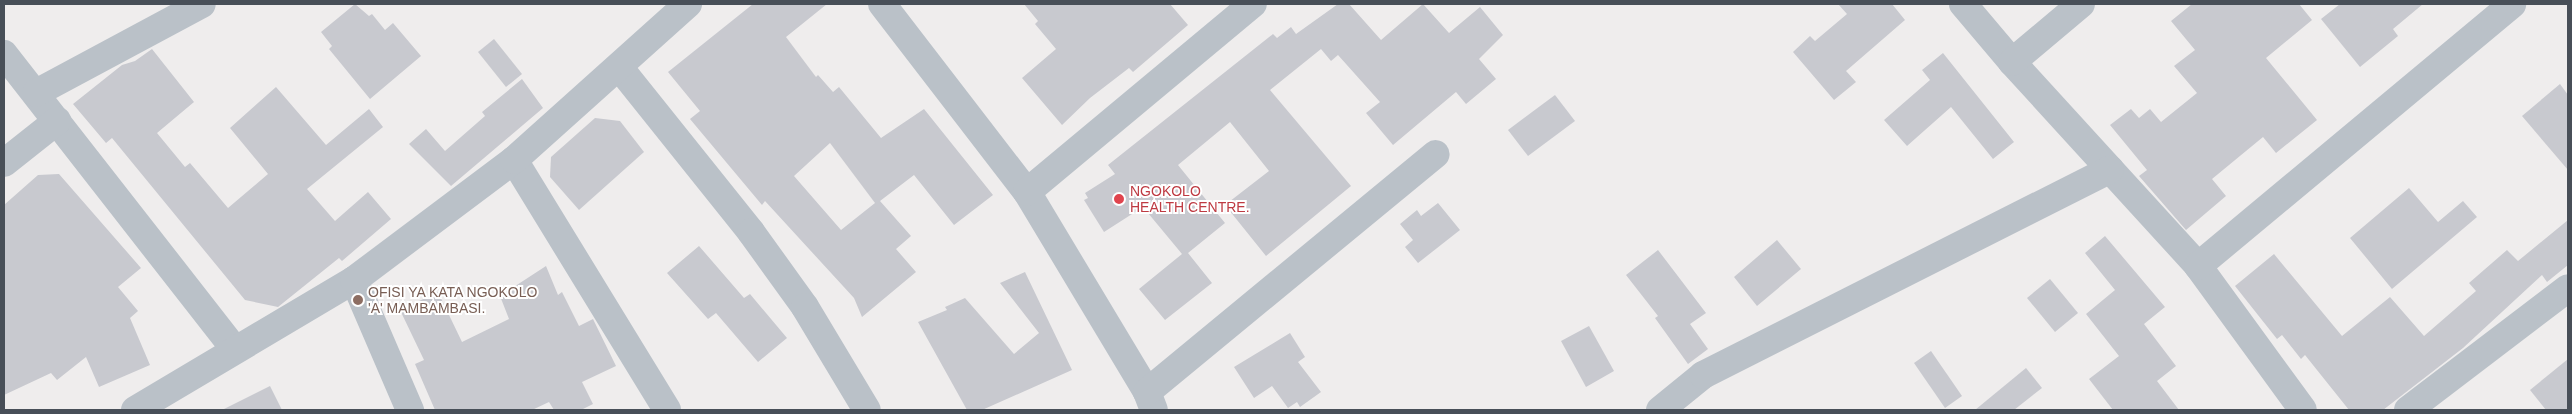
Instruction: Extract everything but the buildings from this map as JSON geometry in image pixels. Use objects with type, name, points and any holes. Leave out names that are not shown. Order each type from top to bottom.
[{"type":"street","points":[[36,93],[202,4]]},
{"type":"street","points":[[143,409],[235,350],[354,280],[514,160],[688,4]]},
{"type":"street","points":[[882,4],[1027,192],[1150,401],[1436,154]]},
{"type":"street","points":[[1963,4],[2012,62],[2198,266],[2304,410]]},
{"type":"street","points":[[2012,62],[2081,4]]},
{"type":"street","points":[[2198,266],[2512,4]]},
{"type":"street","points":[[1027,192],[1243,7]]},
{"type":"street","points":[[4,54],[235,350]]},
{"type":"street","points":[[619,67],[751,232],[805,307],[868,410]]},
{"type":"street","points":[[4,163],[57,121]]},
{"type":"street","points":[[514,160],[667,410]]},
{"type":"street","points":[[1660,410],[1703,375],[2110,169]]},
{"type":"street","points":[[354,280],[410,410]]},
{"type":"street","points":[[2408,410],[2556,312],[2568,288]]},
{"type":"place","name":"NGOKOLO HEALTH CENTRE.","points":[[1119,199]]},
{"type":"place","name":"OFISI YA KATA NGOKOLO 'A' MAMBAMBASI.","points":[[358,300]]}]
